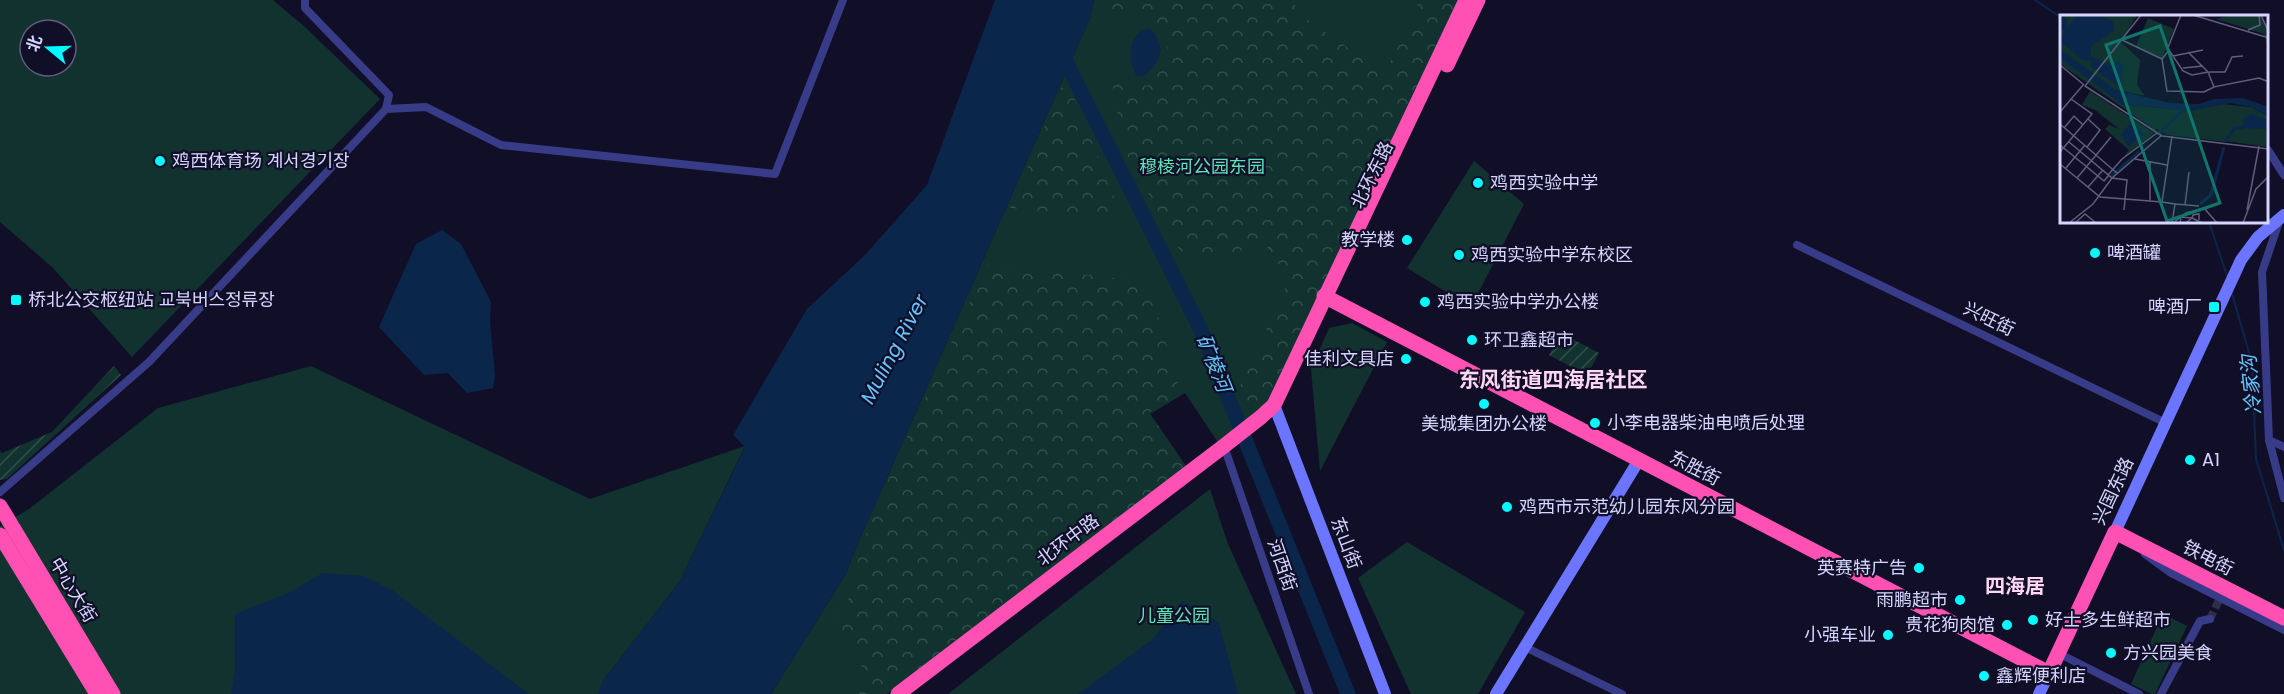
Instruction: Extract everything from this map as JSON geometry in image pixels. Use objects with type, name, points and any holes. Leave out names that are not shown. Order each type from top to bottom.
[{"type":"highway","name":"北环东路","points":[[1263,422],[1276,410],[1466,0]]},
{"type":"highway","name":"北环东路","points":[[1328,298],[1478,0]]},
{"type":"highway","name":"东胜街","points":[[1328,298],[2049,673]]},
{"type":"highway","name":"北环中路","points":[[912,694],[1263,422]]},
{"type":"highway","name":"北环中路","points":[[898,694],[1226,451]]},
{"type":"highway","name":"中心大街","points":[[0,507],[77,649],[97,694]]},
{"type":"highway","name":"铁电街","points":[[2115,532],[2284,618]]},
{"type":"highway","name":"兴国东路","points":[[2049,673],[2115,532]]},
{"type":"highway","name":"中心大街","points":[[0,535],[77,649],[113,694]]},
{"type":"main road","name":"兴国东路","points":[[2115,532],[2241,260],[2258,237],[2283,215]]},
{"type":"main road","name":"东山街","points":[[1276,410],[1385,694]]},
{"type":"main road","points":[[1496,694],[1639,460]]},
{"type":"main road","name":"兴国东路","points":[[2039,694],[2049,673]]},
{"type":"street","points":[[0,492],[149,362],[386,109],[389,95],[305,4],[296,0]]},
{"type":"street","points":[[386,109],[426,106],[501,145],[775,174],[843,0]]},
{"type":"street","points":[[2269,152],[2284,175]]},
{"type":"street","points":[[2283,215],[2262,272],[2269,440],[2284,498]]},
{"type":"street","name":"兴旺街","points":[[1797,245],[2166,423]]},
{"type":"street","points":[[2269,440],[2284,447]]},
{"type":"street","name":"河西街","points":[[1226,451],[1308,694]]},
{"type":"street","points":[[2115,532],[2170,573],[2284,630]]},
{"type":"street","points":[[2161,694],[2200,621],[2210,619]]},
{"type":"street","points":[[1525,647],[1622,694]]},
{"type":"street","points":[[2058,653],[2139,694]]},
{"type":"green space","name":"鸡西体育场 계서경기장","points":[[0,0],[273,0],[305,27],[380,99],[132,357],[53,268],[0,222]]},
{"type":"green space","name":"穆棱河公园东园","points":[[1094,0],[1463,0],[1270,404],[1219,444],[1185,393],[1147,416],[1185,471],[887,694],[771,694],[846,574],[1090,18]]},
{"type":"green space","points":[[1106,0],[1180,0],[1194,5],[1196,0],[1295,0],[1295,11],[1385,74],[1420,0],[1458,0],[1266,403],[1255,413],[1239,388],[1295,268],[1270,262],[1267,244],[1253,237],[1237,256],[1180,251],[1124,149],[1111,75],[1147,86],[1170,54],[1154,23],[1105,6]]},
{"type":"green space","points":[[1066,77],[1123,219],[1010,208]]},
{"type":"green space","points":[[1474,161],[1524,204],[1471,307],[1407,268]]},
{"type":"green space","points":[[988,263],[1148,282],[1181,394],[1149,412],[1186,466],[885,694],[842,694],[867,673],[831,626],[859,582],[857,568],[860,549],[897,459]]},
{"type":"green space","points":[[1352,323],[1387,342],[1320,471],[1311,369],[1329,328]]},
{"type":"green space","points":[[1561,333],[1599,353],[1587,375],[1549,355]]},
{"type":"green space","points":[[114,366],[121,375],[7,479],[0,480],[0,451],[2,453],[52,432]]},
{"type":"green space","points":[[311,366],[590,499],[745,446],[680,581],[602,682],[617,694],[0,694],[0,526],[29,509],[158,408]]},
{"type":"green space","name":"儿童公园","points":[[1210,489],[1228,544],[1296,694],[948,694]]},
{"type":"green space","points":[[1407,542],[1525,612],[1478,694],[1411,694],[1358,578]]},
{"type":"green space","points":[[2163,614],[2187,626],[2155,694],[2152,694],[2131,684]]},
{"type":"water","name":"Muling River","points":[[995,0],[1094,0],[1090,18],[846,574],[771,694],[598,694],[602,682],[680,581],[745,447],[733,435],[807,309],[865,255],[927,185]]},
{"type":"water","points":[[1149,28],[1158,41],[1160,53],[1155,65],[1144,76],[1137,76],[1131,63],[1131,48],[1137,35]]},
{"type":"water","points":[[442,230],[461,244],[491,302],[490,322],[495,375],[493,388],[467,393],[448,373],[424,375],[379,327],[416,244]]},
{"type":"water","points":[[323,573],[363,576],[392,590],[529,694],[231,694],[235,670],[235,614],[288,593]]},
{"type":"water","points":[[1182,601],[1219,623],[1238,694],[1078,694],[1153,639]]},
{"type":"waterway","name":"冷家沟","points":[[2035,0],[2060,17]]},
{"type":"waterway","name":"矿棱河","points":[[1059,48],[1200,328],[1348,694]]},
{"type":"waterway","name":"冷家沟","points":[[2210,224],[2227,276]]},
{"type":"waterway","name":"冷家沟","points":[[2231,290],[2252,363],[2256,459],[2284,550]]},
{"type":"tunnel","points":[[2210,619],[2220,598]]},
{"type":"place","name":"鸡西体育场 계서경기장","points":[[160,161]]},
{"type":"place","name":"鸡西实验中学","points":[[1478,183]]},
{"type":"place","name":"教学楼","points":[[1407,240]]},
{"type":"place","name":"啤酒罐","points":[[2095,253]]},
{"type":"place","name":"鸡西实验中学东校区","points":[[1459,255]]},
{"type":"place","name":"桥北公交枢纽站 교북버스정류장","points":[[16,300]]},
{"type":"place","name":"鸡西实验中学办公楼","points":[[1425,302]]},
{"type":"place","name":"啤酒厂","points":[[2214,307]]},
{"type":"place","name":"环卫鑫超市","points":[[1472,340]]},
{"type":"place","name":"佳利文具店","points":[[1406,359]]},
{"type":"place","name":"美城集团办公楼","points":[[1484,404]]},
{"type":"place","name":"小李电器柴油电喷后处理","points":[[1595,423]]},
{"type":"place","name":"A1","points":[[2190,460]]},
{"type":"place","name":"鸡西市示范幼儿园东风分园","points":[[1507,507]]},
{"type":"place","name":"英赛特广告","points":[[1919,568]]},
{"type":"place","name":"雨鹏超市","points":[[1960,600]]},
{"type":"place","name":"好士多生鲜超市","points":[[2033,620]]},
{"type":"place","name":"贵花狗肉馆","points":[[2007,625]]},
{"type":"place","name":"小强车业","points":[[1888,635]]},
{"type":"place","name":"方兴园美食","points":[[2111,653]]},
{"type":"place","name":"鑫辉便利店","points":[[1984,676]]},
{"type":"district","name":"东风街道四海居社区","points":[[1553,380]]},
{"type":"district","name":"四海居","points":[[2015,586]]}]
